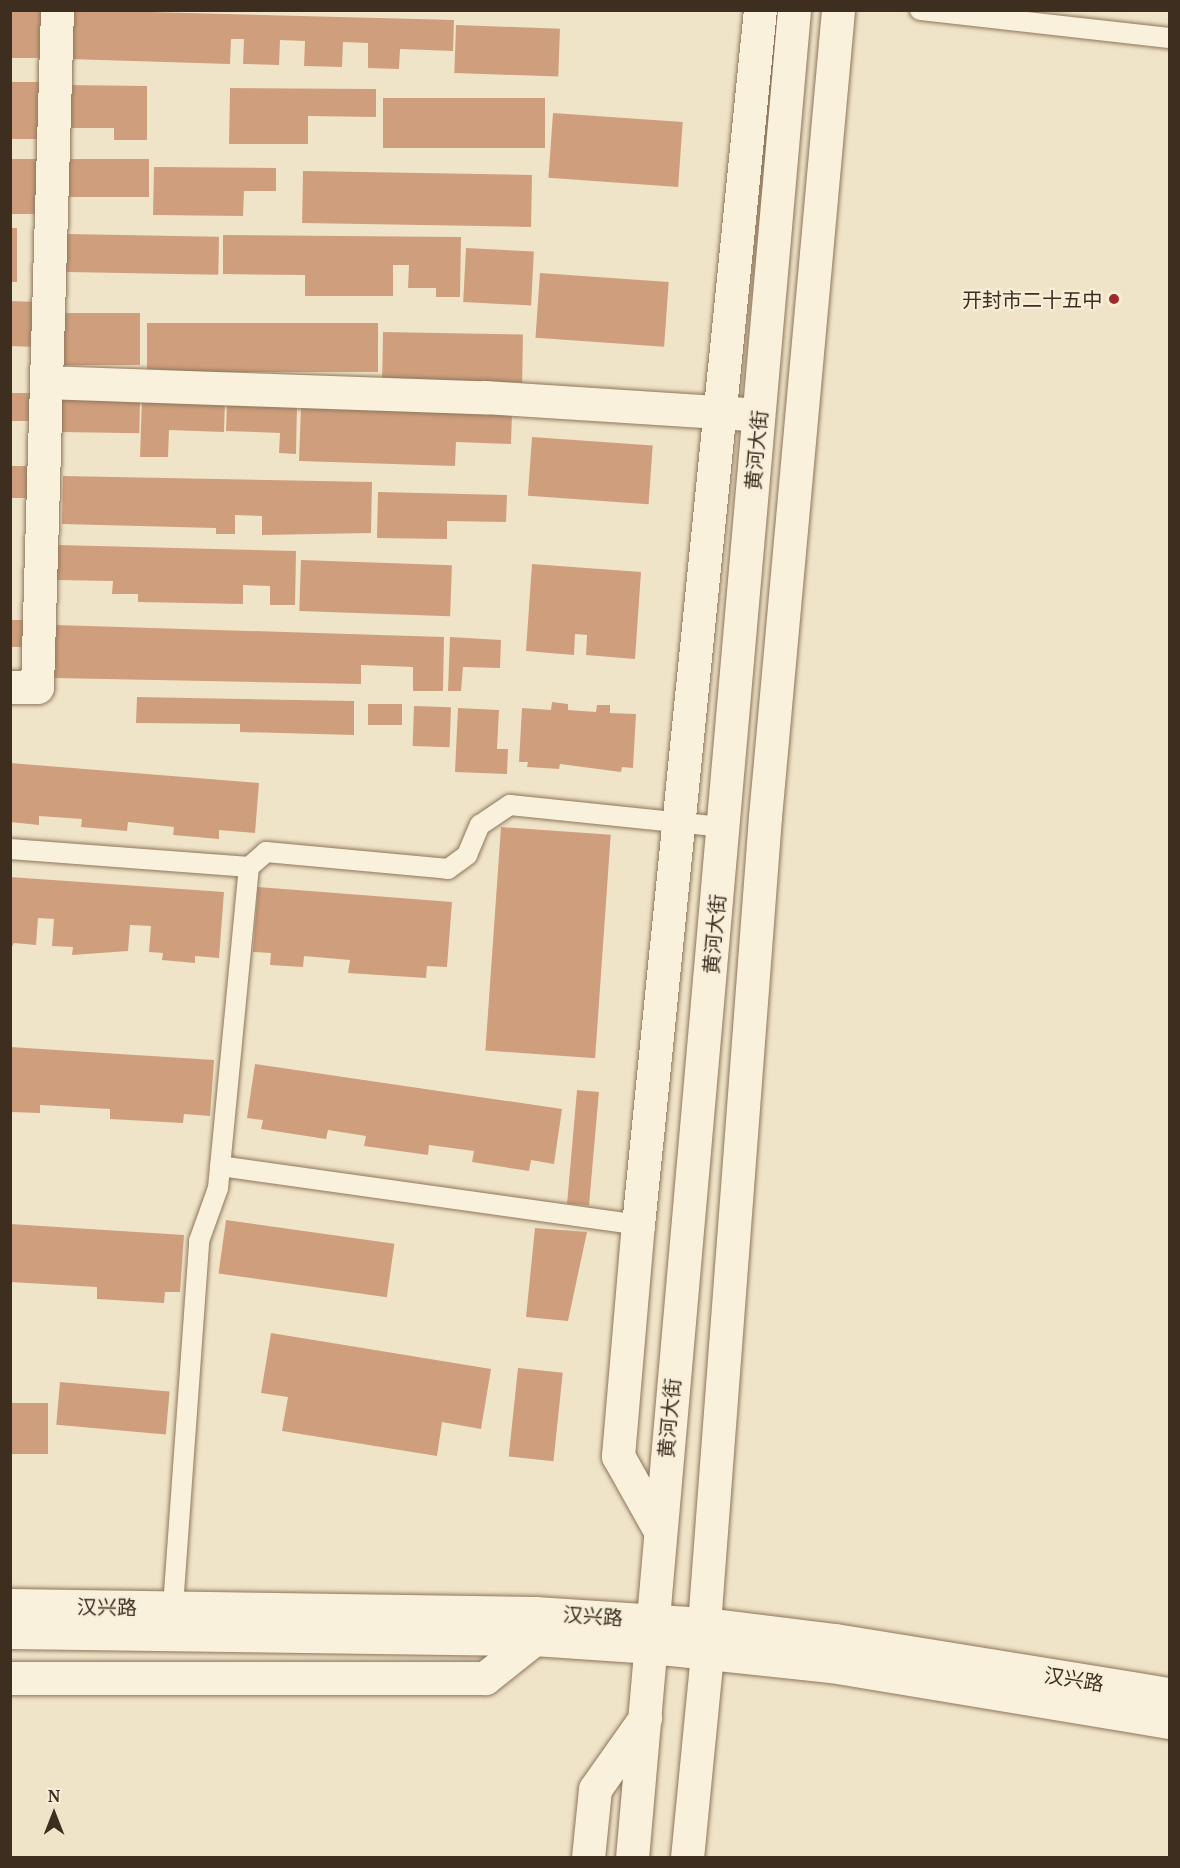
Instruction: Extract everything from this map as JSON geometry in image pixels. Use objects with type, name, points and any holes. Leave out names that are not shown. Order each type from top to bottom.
[{"type":"street","points":[[10,687],[37,687],[57,10]]},
{"type":"street","points":[[659,1529],[618,1456],[638,1225],[723,413],[760,10]]},
{"type":"street","name":"黄河大街","points":[[632,1857],[794,10]]},
{"type":"street","points":[[687,1857],[765,817],[838,10]]},
{"type":"street","points":[[46,381],[485,396],[759,415]]},
{"type":"street","name":"汉兴路","points":[[10,1605],[535,1613],[651,1634],[705,1638],[835,1640],[1170,1694]]},
{"type":"street","name":"汉兴路","points":[[10,1632],[534,1639],[651,1634]]},
{"type":"street","name":"汉兴路","points":[[705,1638],[831,1666],[1170,1722]]},
{"type":"street","points":[[10,1678],[485,1678],[534,1639]]},
{"type":"street","points":[[588,1857],[595,1789],[645,1718]]},
{"type":"lane","points":[[920,10],[1170,38]]},
{"type":"lane","points":[[173,1607],[198,1241],[218,1188],[249,867],[266,852],[448,869],[466,855],[480,825],[510,805],[724,826]]},
{"type":"lane","points":[[10,849],[249,867]]},
{"type":"lane","points":[[220,1166],[638,1225]]},
{"type":"building","points":[[10,10],[41,10],[41,58],[10,58]]},
{"type":"building","points":[[69,10],[454,20],[453,51],[400,49],[399,69],[368,68],[368,43],[343,42],[342,67],[304,66],[305,41],[280,40],[279,65],[243,64],[244,39],[231,39],[230,64],[68,59]]},
{"type":"building","points":[[456,25],[560,29],[558,77],[454,73]]},
{"type":"building","points":[[10,82],[44,82],[44,139],[10,139]]},
{"type":"building","points":[[64,85],[147,86],[147,140],[114,140],[114,128],[64,128]]},
{"type":"building","points":[[230,88],[376,89],[376,117],[308,116],[308,144],[229,144]]},
{"type":"building","points":[[383,98],[545,98],[545,148],[383,148]]},
{"type":"building","points":[[553,113],[683,122],[678,187],[548,178]]},
{"type":"building","points":[[10,159],[42,159],[42,214],[10,214]]},
{"type":"building","points":[[68,159],[149,159],[149,197],[68,197]]},
{"type":"building","points":[[154,167],[276,168],[276,191],[244,191],[243,216],[153,215]]},
{"type":"building","points":[[303,171],[532,175],[531,227],[302,223]]},
{"type":"building","points":[[10,228],[17,228],[17,282],[10,282]]},
{"type":"building","points":[[67,234],[219,237],[218,275],[66,272]]},
{"type":"building","points":[[223,235],[461,237],[460,297],[436,297],[436,288],[408,288],[409,265],[393,265],[393,296],[305,296],[305,275],[223,274]]},
{"type":"building","points":[[466,248],[534,252],[531,305],[463,302]]},
{"type":"building","points":[[540,273],[669,282],[664,347],[535,338]]},
{"type":"building","points":[[10,301],[44,302],[42,347],[10,346]]},
{"type":"building","points":[[62,313],[140,313],[140,365],[62,365]]},
{"type":"building","points":[[147,323],[378,323],[378,372],[147,372]]},
{"type":"building","points":[[383,332],[523,334],[522,382],[382,380]]},
{"type":"building","points":[[10,393],[35,393],[35,421],[10,421]]},
{"type":"building","points":[[62,396],[140,397],[139,433],[61,432]]},
{"type":"building","points":[[142,398],[225,400],[224,432],[169,430],[168,457],[140,457]]},
{"type":"building","points":[[227,402],[297,404],[296,454],[279,453],[280,433],[226,431]]},
{"type":"building","points":[[301,407],[512,413],[511,444],[456,442],[455,466],[299,461]]},
{"type":"building","points":[[532,437],[653,445],[649,504],[528,496]]},
{"type":"building","points":[[10,466],[32,466],[32,498],[10,498]]},
{"type":"building","points":[[63,476],[372,482],[371,533],[262,535],[262,516],[235,515],[235,534],[216,534],[216,528],[62,524]]},
{"type":"building","points":[[378,492],[507,495],[506,522],[447,521],[447,539],[377,538]]},
{"type":"building","points":[[57,545],[296,551],[295,605],[270,605],[270,586],[243,585],[243,604],[138,602],[138,594],[112,594],[113,581],[56,580]]},
{"type":"building","points":[[301,560],[452,565],[450,616],[299,611]]},
{"type":"building","points":[[532,564],[641,572],[635,659],[586,655],[587,635],[575,634],[574,655],[526,651]]},
{"type":"building","points":[[10,620],[23,620],[23,647],[10,647]]},
{"type":"building","points":[[56,625],[444,637],[443,691],[413,691],[413,667],[361,665],[361,684],[54,678]]},
{"type":"building","points":[[450,637],[501,640],[500,668],[463,667],[461,691],[448,691]]},
{"type":"building","points":[[137,697],[354,701],[354,735],[240,732],[240,724],[136,723]]},
{"type":"building","points":[[552,702],[568,704],[568,710],[596,712],[597,705],[610,705],[610,713],[636,714],[633,768],[622,767],[621,772],[560,764],[559,769],[527,767],[528,762],[519,762],[522,708],[551,710]]},
{"type":"building","points":[[368,704],[402,704],[402,725],[368,725]]},
{"type":"building","points":[[414,706],[451,707],[450,747],[413,746]]},
{"type":"building","points":[[458,708],[499,710],[497,749],[508,749],[507,774],[455,772]]},
{"type":"building","points":[[10,763],[259,783],[255,833],[219,830],[219,839],[173,835],[174,827],[128,822],[127,831],[81,827],[82,819],[39,816],[39,825],[10,822]]},
{"type":"building","points":[[501,827],[611,835],[595,1058],[485,1050]]},
{"type":"building","points":[[10,877],[224,892],[219,958],[195,956],[195,963],[162,960],[163,953],[149,952],[151,926],[130,925],[128,951],[72,955],[73,947],[52,946],[54,919],[38,918],[36,945],[14,943],[10,950]]},
{"type":"building","points":[[258,887],[452,902],[447,967],[427,966],[426,978],[348,973],[350,960],[304,956],[303,967],[270,965],[271,953],[253,952]]},
{"type":"building","points":[[10,1047],[214,1060],[210,1116],[184,1114],[183,1123],[110,1119],[110,1109],[40,1105],[40,1113],[10,1112]]},
{"type":"building","points":[[255,1064],[562,1109],[554,1164],[531,1160],[529,1171],[472,1162],[474,1151],[429,1145],[428,1155],[364,1146],[366,1136],[328,1130],[326,1139],[261,1129],[263,1120],[247,1118]]},
{"type":"building","points":[[577,1090],[599,1092],[589,1205],[567,1204]]},
{"type":"building","points":[[226,1220],[394,1244],[387,1297],[218,1273]]},
{"type":"building","points":[[10,1224],[184,1235],[180,1292],[165,1292],[164,1303],[97,1299],[97,1287],[10,1282]]},
{"type":"building","points":[[535,1228],[587,1232],[568,1321],[526,1317]]},
{"type":"building","points":[[271,1333],[491,1369],[481,1429],[442,1422],[437,1456],[282,1431],[288,1397],[261,1393]]},
{"type":"building","points":[[518,1368],[563,1373],[553,1461],[509,1457]]},
{"type":"building","points":[[60,1382],[170,1392],[166,1434],[56,1425]]},
{"type":"building","points":[[10,1403],[48,1403],[48,1454],[10,1454]]},
{"type":"place","name":"开封市二十五中","points":[[1114,299]]}]
